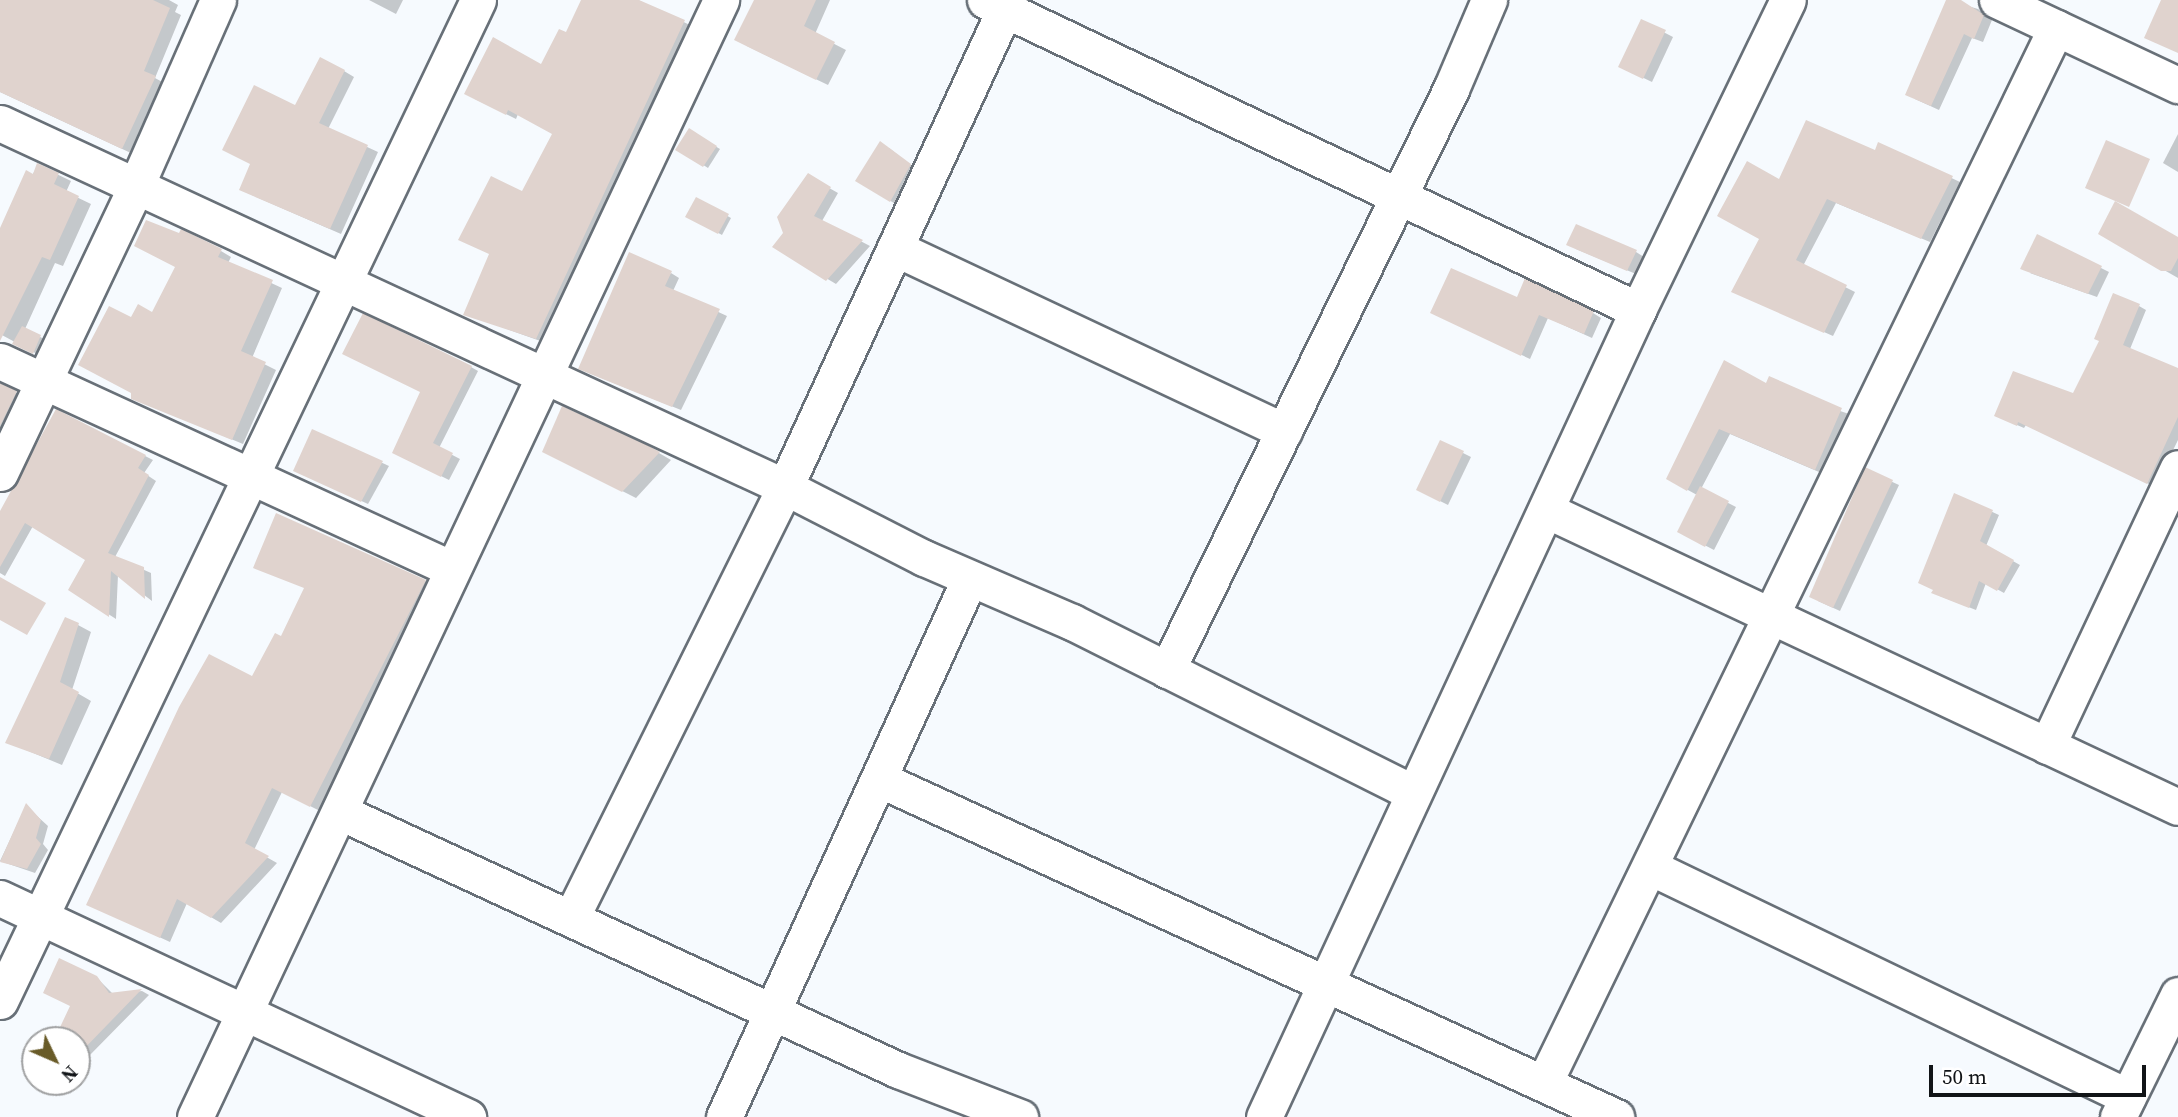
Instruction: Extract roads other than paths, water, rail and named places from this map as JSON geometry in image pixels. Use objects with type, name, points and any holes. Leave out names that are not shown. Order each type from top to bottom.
[{"type":"street","points":[[0,473],[136,186],[218,0]]},
{"type":"street","points":[[0,1001],[37,916],[478,0]]},
{"type":"street","points":[[195,1117],[341,812],[450,568],[545,375],[721,0]]},
{"type":"street","points":[[1167,670],[1398,200],[1489,0]]},
{"type":"street","points":[[1264,1117],[1328,986],[1412,792],[1546,510],[1637,310],[1788,0]]},
{"type":"street","points":[[1997,0],[2178,85]]},
{"type":"street","points":[[571,918],[785,487],[895,248],[999,3],[1398,200],[1637,310]]},
{"type":"street","points":[[1544,1083],[2056,27]]},
{"type":"street","points":[[0,123],[785,487],[970,578],[1167,670],[1412,792]]},
{"type":"street","points":[[895,248],[1284,431]]},
{"type":"street","points":[[0,361],[450,568]]},
{"type":"street","points":[[2048,746],[2167,516],[2178,468]]},
{"type":"street","points":[[1546,510],[1770,618],[2178,807]]},
{"type":"street","points":[[724,1117],[881,780],[970,578]]},
{"type":"street","points":[[881,780],[1616,1117]]},
{"type":"street","points":[[341,812],[898,1070],[1020,1117]]},
{"type":"street","points":[[1650,867],[2123,1107],[2168,1040],[2178,995]]},
{"type":"street","points":[[0,898],[468,1117]]}]
